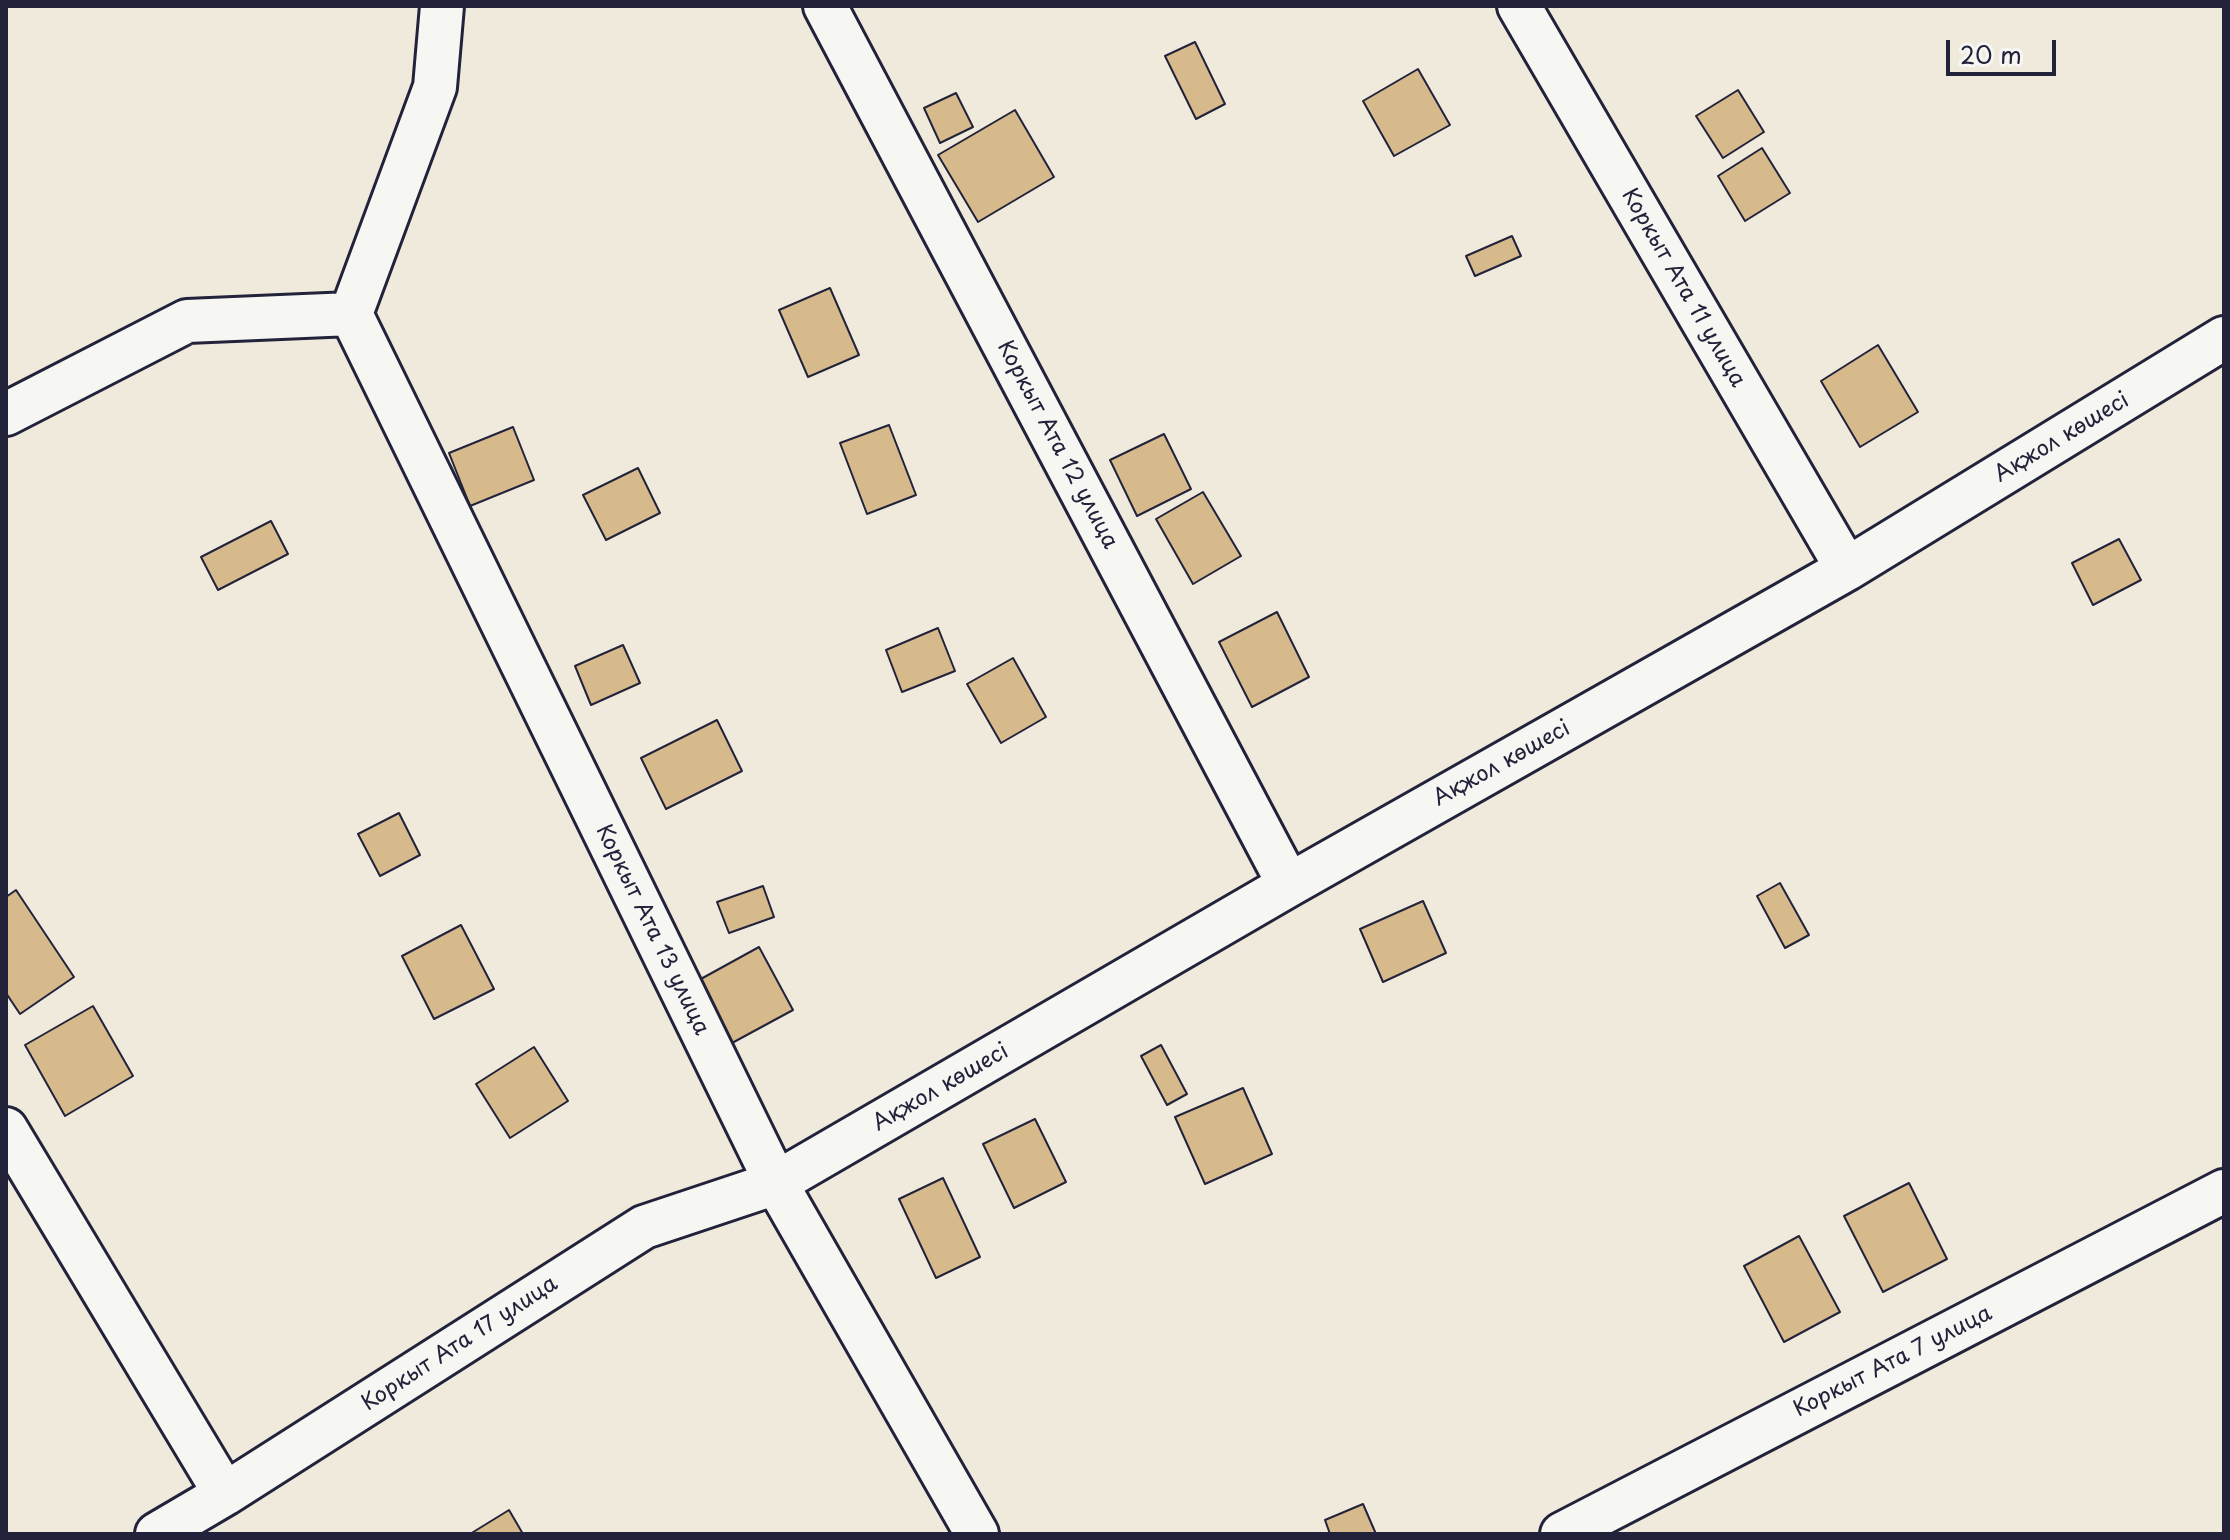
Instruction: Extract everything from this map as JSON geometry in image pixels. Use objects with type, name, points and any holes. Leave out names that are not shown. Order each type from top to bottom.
[{"type":"street","points":[[6,414],[187,321],[351,314],[435,87],[442,6]]},
{"type":"street","name":"Коркыт Ата 12 улица","points":[[825,6],[1289,885]]},
{"type":"street","name":"Коркыт Ата 11 улица","points":[[1519,6],[1847,569]]},
{"type":"street","name":"Коркыт Ата 13 улица","points":[[351,314],[776,1183],[977,1534]]},
{"type":"street","name":"Ақжол көшесі","points":[[776,1183],[1289,885],[1847,569],[2224,338]]},
{"type":"street","points":[[6,1129],[225,1494]]},
{"type":"street","name":"Коркыт Ата 17 улица","points":[[157,1534],[225,1494],[644,1227],[776,1183]]},
{"type":"street","name":"Коркыт Ата 7 улица","points":[[1562,1534],[2224,1191]]},
{"type":"building","points":[[1195,42],[1225,104],[1196,119],[1165,56]]},
{"type":"building","points":[[1418,69],[1450,125],[1394,156],[1363,101]]},
{"type":"building","points":[[1738,90],[1764,132],[1723,158],[1696,116]]},
{"type":"building","points":[[956,93],[973,127],[940,143],[924,108]]},
{"type":"building","points":[[1015,110],[1054,177],[978,222],[938,155]]},
{"type":"building","points":[[1762,148],[1790,193],[1745,221],[1718,176]]},
{"type":"building","points":[[1512,236],[1521,256],[1475,276],[1466,256]]},
{"type":"building","points":[[830,288],[859,355],[808,377],[779,310]]},
{"type":"building","points":[[1878,345],[1918,412],[1860,447],[1821,381]]},
{"type":"building","points":[[889,425],[916,495],[867,514],[840,443]]},
{"type":"building","points":[[513,427],[534,480],[470,506],[449,453]]},
{"type":"building","points":[[1164,434],[1191,489],[1137,516],[1110,460]]},
{"type":"building","points":[[638,468],[660,513],[606,540],[583,495]]},
{"type":"building","points":[[1203,492],[1241,556],[1193,584],[1156,519]]},
{"type":"building","points":[[271,521],[288,554],[218,590],[201,557]]},
{"type":"building","points":[[2119,539],[2141,580],[2093,605],[2072,563]]},
{"type":"building","points":[[1277,612],[1309,677],[1252,707],[1219,642]]},
{"type":"building","points":[[938,628],[955,671],[902,692],[886,650]]},
{"type":"building","points":[[623,645],[640,683],[591,705],[575,666]]},
{"type":"building","points":[[1013,658],[1046,717],[1001,743],[967,684]]},
{"type":"building","points":[[717,720],[742,771],[666,809],[641,758]]},
{"type":"building","points":[[399,813],[420,855],[380,876],[358,834]]},
{"type":"building","points":[[1780,883],[1809,935],[1785,948],[1757,896]]},
{"type":"building","points":[[763,886],[774,917],[729,933],[717,902]]},
{"type":"building","points":[[16,890],[74,977],[20,1014],[6,993],[6,897]]},
{"type":"building","points":[[1423,901],[1446,953],[1383,982],[1360,929]]},
{"type":"building","points":[[461,925],[494,989],[434,1019],[402,956]]},
{"type":"building","points":[[759,947],[793,1010],[732,1043],[699,980]]},
{"type":"building","points":[[93,1006],[133,1076],[65,1116],[25,1045]]},
{"type":"building","points":[[1161,1045],[1187,1094],[1167,1105],[1141,1056]]},
{"type":"building","points":[[534,1047],[568,1101],[510,1138],[476,1084]]},
{"type":"building","points":[[1243,1088],[1272,1154],[1205,1184],[1175,1117]]},
{"type":"building","points":[[1035,1119],[1066,1182],[1014,1208],[983,1144]]},
{"type":"building","points":[[943,1178],[980,1257],[936,1278],[899,1199]]},
{"type":"building","points":[[1909,1183],[1947,1259],[1883,1292],[1844,1216]]},
{"type":"building","points":[[1799,1236],[1840,1312],[1784,1342],[1744,1266]]},
{"type":"building","points":[[1363,1504],[1376,1534],[1330,1534],[1325,1520]]},
{"type":"building","points":[[509,1510],[523,1534],[470,1534]]}]
